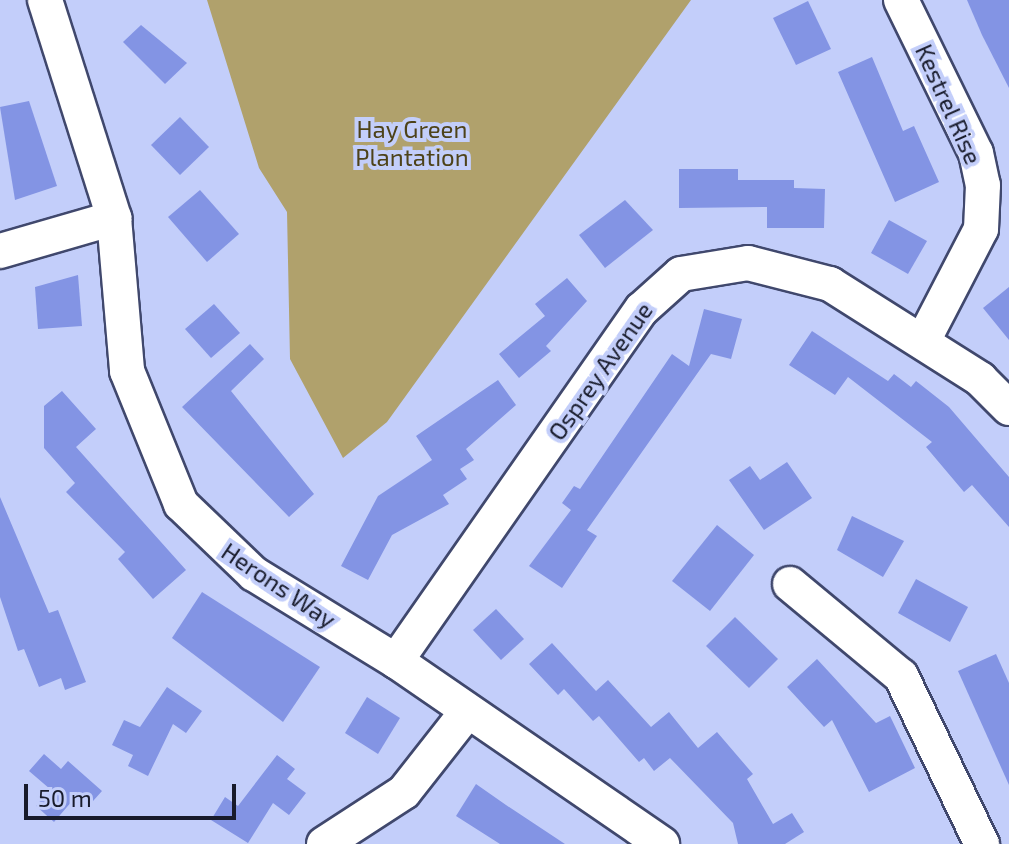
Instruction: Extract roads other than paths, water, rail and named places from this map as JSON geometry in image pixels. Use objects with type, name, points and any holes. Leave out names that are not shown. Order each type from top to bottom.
[{"type":"street","name":"Herons Way","points":[[45,0],[114,218],[127,371],[181,504],[254,574],[396,661],[662,844]]},
{"type":"street","name":"Kestrel Rise","points":[[901,0],[976,153],[983,185],[981,229],[923,341]]},
{"type":"street","points":[[0,251],[114,218]]},
{"type":"street","name":"Osprey Avenue","points":[[396,661],[642,309],[681,274],[748,263],[830,284],[923,341],[1009,408]]},
{"type":"street","points":[[790,584],[901,676],[923,710],[982,844]]},
{"type":"street","points":[[324,844],[404,792],[467,712]]},
{"type":"park label","name":"Hay Green Plantation","points":[[412,143]]}]
